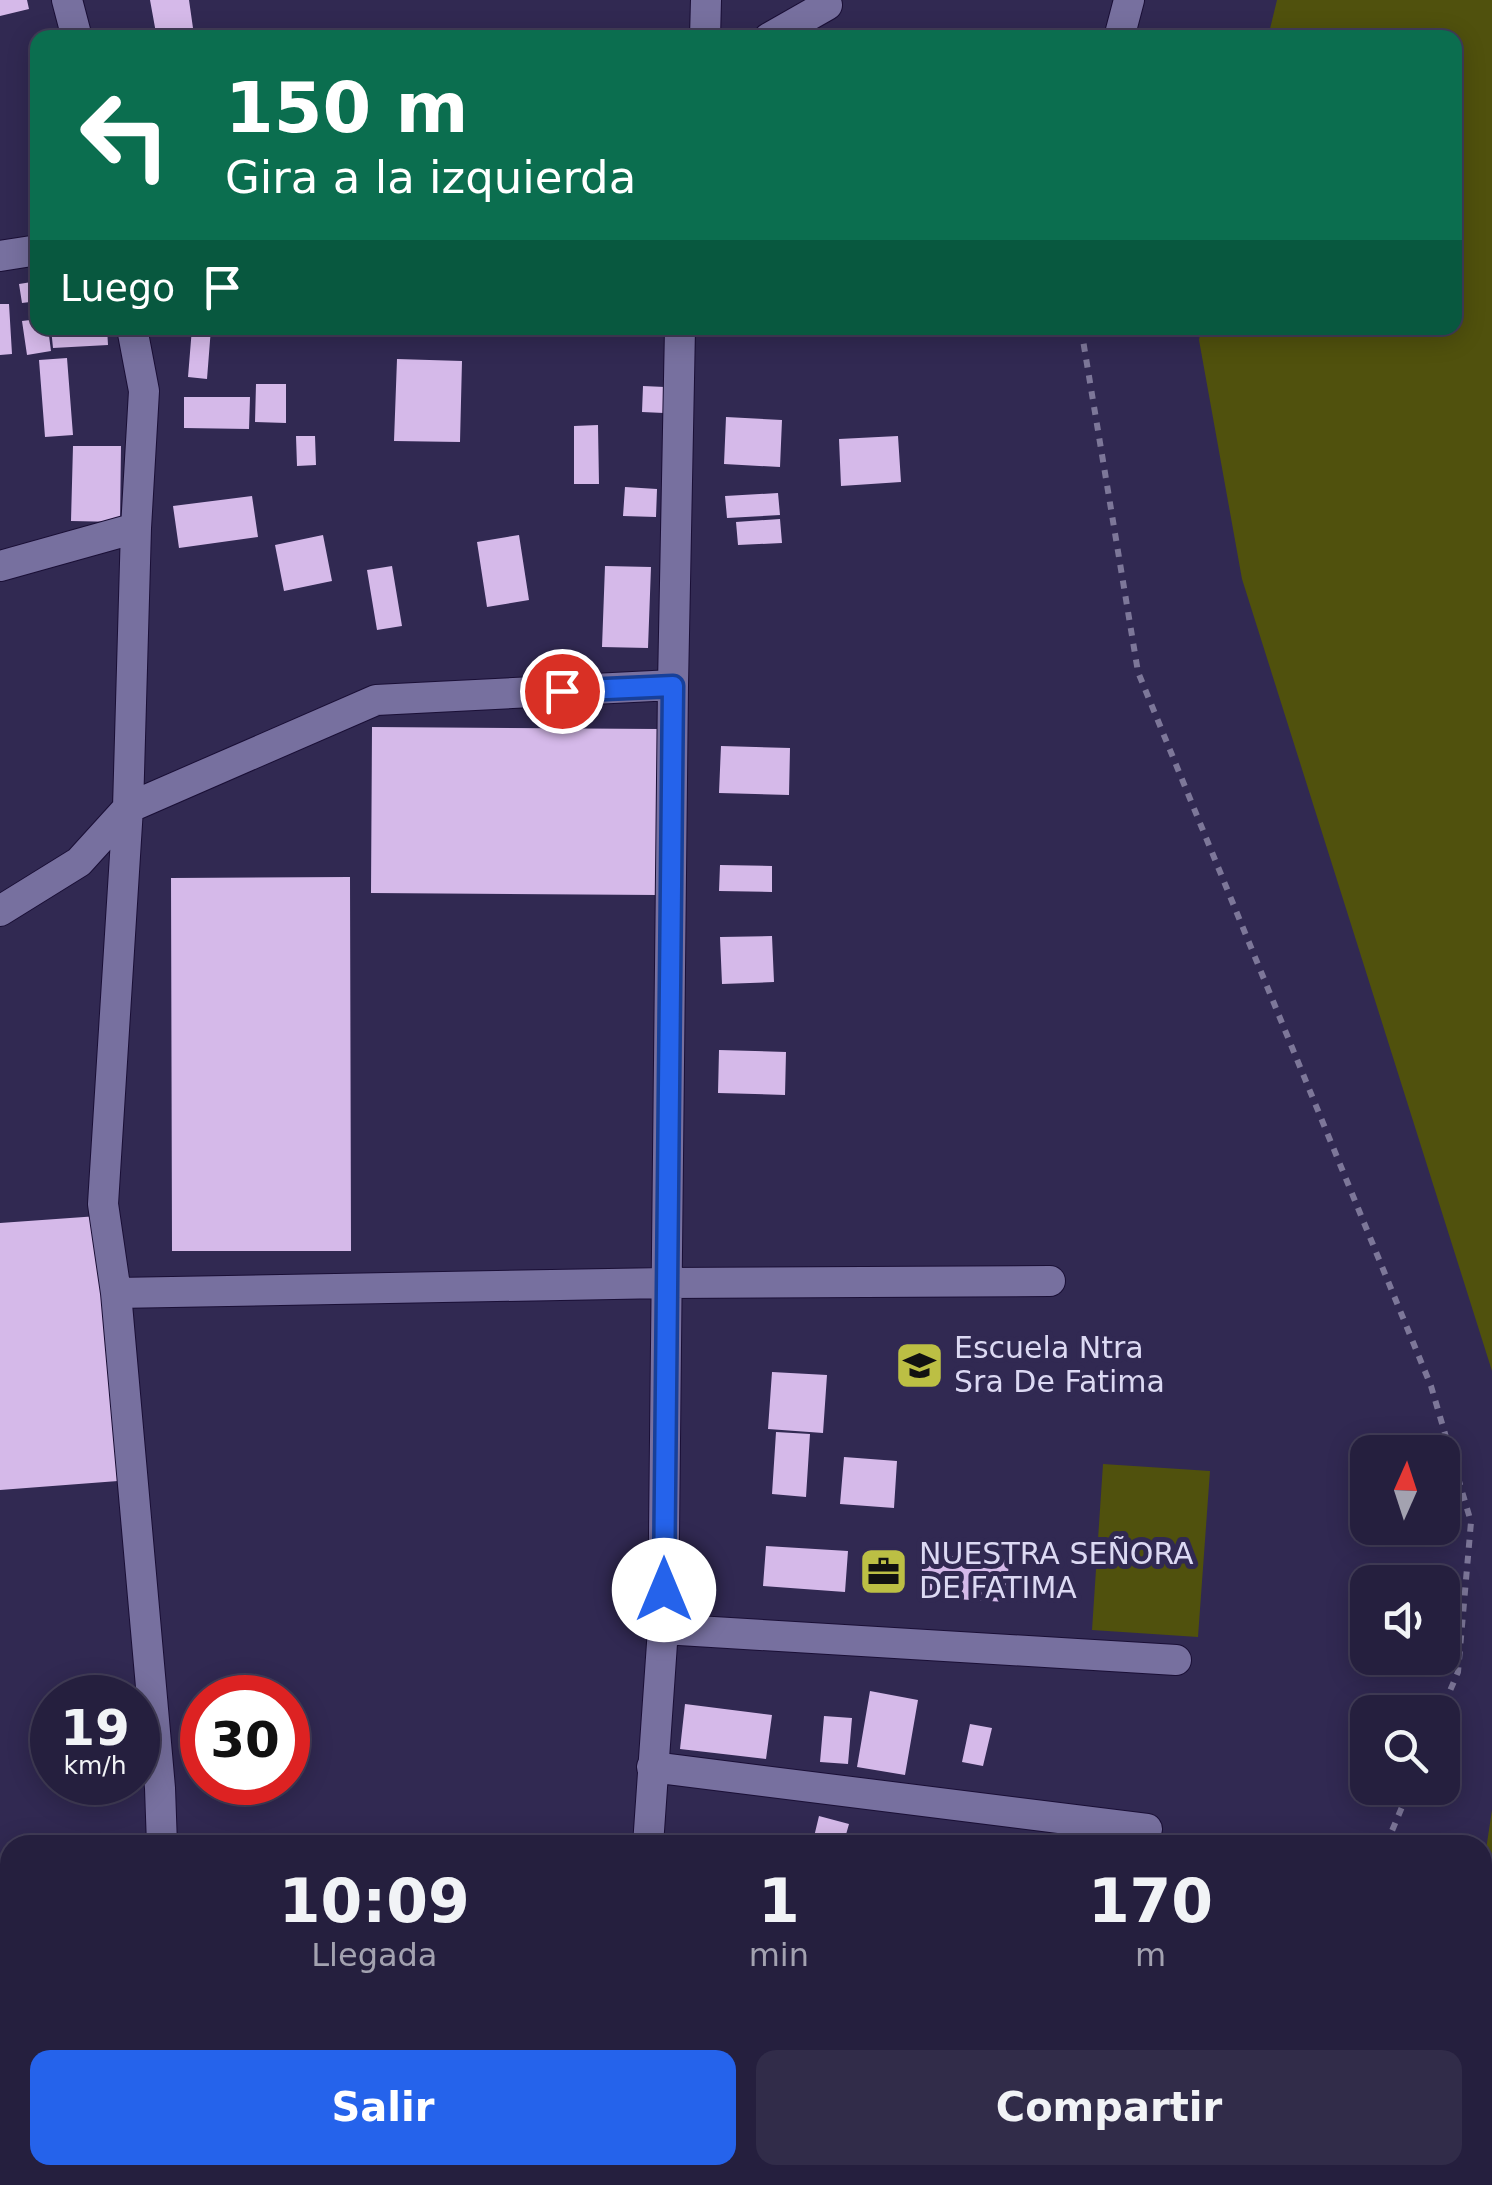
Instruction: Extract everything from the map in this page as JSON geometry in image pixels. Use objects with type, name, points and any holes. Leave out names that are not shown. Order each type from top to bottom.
[{"type":"street","points":[[67,0],[75,30]]},
{"type":"street","points":[[705,30],[706,0]]},
{"type":"street","points":[[1121,30],[1129,0]]},
{"type":"street","points":[[783,30],[827,5]]},
{"type":"street","points":[[0,256],[30,251]]},
{"type":"street","points":[[133,335],[144,391],[128,808],[103,1204],[116,1293],[162,1835]]},
{"type":"street","points":[[649,1835],[663,1628],[680,335]]},
{"type":"street","points":[[0,566],[136,528]]},
{"type":"street","points":[[0,911],[79,862],[128,808],[376,700],[673,686]]},
{"type":"street","points":[[116,1293],[1050,1281]]},
{"type":"street","points":[[663,1628],[1176,1660]]},
{"type":"street","points":[[652,1767],[1147,1829]]},
{"type":"path","points":[[1082,335],[1138,672],[1432,1386],[1471,1522],[1458,1672],[1448,1695]]},
{"type":"path","points":[[1390,1835],[1403,1805]]},
{"type":"shaded area","points":[[1277,0],[1492,0],[1492,1371],[1242,579],[1199,340],[1200,335],[1462,335],[1462,30],[1270,30]]},
{"type":"shaded area","points":[[1103,1464],[1210,1471],[1198,1637],[1092,1630]]},
{"type":"building","points":[[0,0],[27,0],[29,9],[0,16]]},
{"type":"building","points":[[150,0],[189,0],[193,28],[155,30]]},
{"type":"building","points":[[30,282],[30,302],[22,303],[19,284]]},
{"type":"building","points":[[0,304],[9,304],[12,354],[0,355]]},
{"type":"building","points":[[30,320],[30,335],[49,335],[51,351],[27,355],[22,321]]},
{"type":"building","points":[[52,335],[107,335],[108,345],[53,348]]},
{"type":"building","points":[[191,335],[210,335],[207,379],[188,377]]},
{"type":"building","points":[[67,358],[73,435],[45,437],[39,360]]},
{"type":"building","points":[[397,359],[462,361],[460,442],[394,441]]},
{"type":"building","points":[[256,384],[286,384],[286,423],[255,422]]},
{"type":"building","points":[[643,386],[665,387],[664,413],[642,412]]},
{"type":"building","points":[[184,397],[250,397],[249,429],[184,428]]},
{"type":"building","points":[[726,417],[782,420],[780,467],[724,464]]},
{"type":"building","points":[[598,425],[599,484],[574,484],[574,426]]},
{"type":"building","points":[[296,436],[315,436],[316,465],[297,466]]},
{"type":"building","points":[[898,436],[901,482],[841,486],[839,439]]},
{"type":"building","points":[[73,446],[121,446],[120,522],[71,521]]},
{"type":"building","points":[[625,487],[657,489],[656,517],[623,516]]},
{"type":"building","points":[[778,493],[780,515],[727,518],[725,496]]},
{"type":"building","points":[[252,496],[258,537],[179,548],[173,506]]},
{"type":"building","points":[[780,519],[782,543],[738,545],[736,522]]},
{"type":"building","points":[[323,535],[332,581],[284,591],[275,545]]},
{"type":"building","points":[[519,535],[529,600],[487,607],[477,542]]},
{"type":"building","points":[[392,566],[402,626],[377,630],[367,570]]},
{"type":"building","points":[[605,566],[651,567],[648,648],[602,647]]},
{"type":"building","points":[[372,727],[659,729],[658,895],[371,893]]},
{"type":"building","points":[[721,746],[790,748],[789,795],[719,793]]},
{"type":"building","points":[[720,865],[772,866],[772,892],[719,891]]},
{"type":"building","points":[[350,877],[351,1251],[172,1251],[171,878]]},
{"type":"building","points":[[772,936],[774,982],[722,984],[720,937]]},
{"type":"building","points":[[719,1050],[786,1052],[785,1095],[718,1093]]},
{"type":"building","points":[[98,1216],[118,1481],[0,1490],[0,1223]]},
{"type":"building","points":[[772,1372],[827,1375],[823,1433],[768,1429]]},
{"type":"building","points":[[776,1432],[810,1434],[806,1497],[772,1494]]},
{"type":"building","points":[[844,1457],[897,1461],[894,1508],[840,1504]]},
{"type":"building","points":[[766,1546],[848,1551],[845,1592],[763,1586]]},
{"type":"building","points":[[923,1554],[1009,1560],[1006,1602],[920,1597]]},
{"type":"building","points":[[870,1691],[918,1700],[905,1775],[857,1767]]},
{"type":"building","points":[[685,1704],[772,1715],[766,1759],[680,1749]]},
{"type":"building","points":[[824,1716],[852,1718],[848,1764],[820,1762]]},
{"type":"building","points":[[970,1724],[992,1728],[983,1766],[962,1762]]},
{"type":"building","points":[[819,1816],[849,1824],[846,1835],[814,1835]]},
{"type":"place","name":"Escuela Ntra Sra De Fatima","points":[[919,1365]]},
{"type":"place","name":"NUESTRA SEÑORA DE FATIMA","points":[[884,1571]]},
{"type":"route","points":[[562,691],[673,686],[664,1590]]}]
